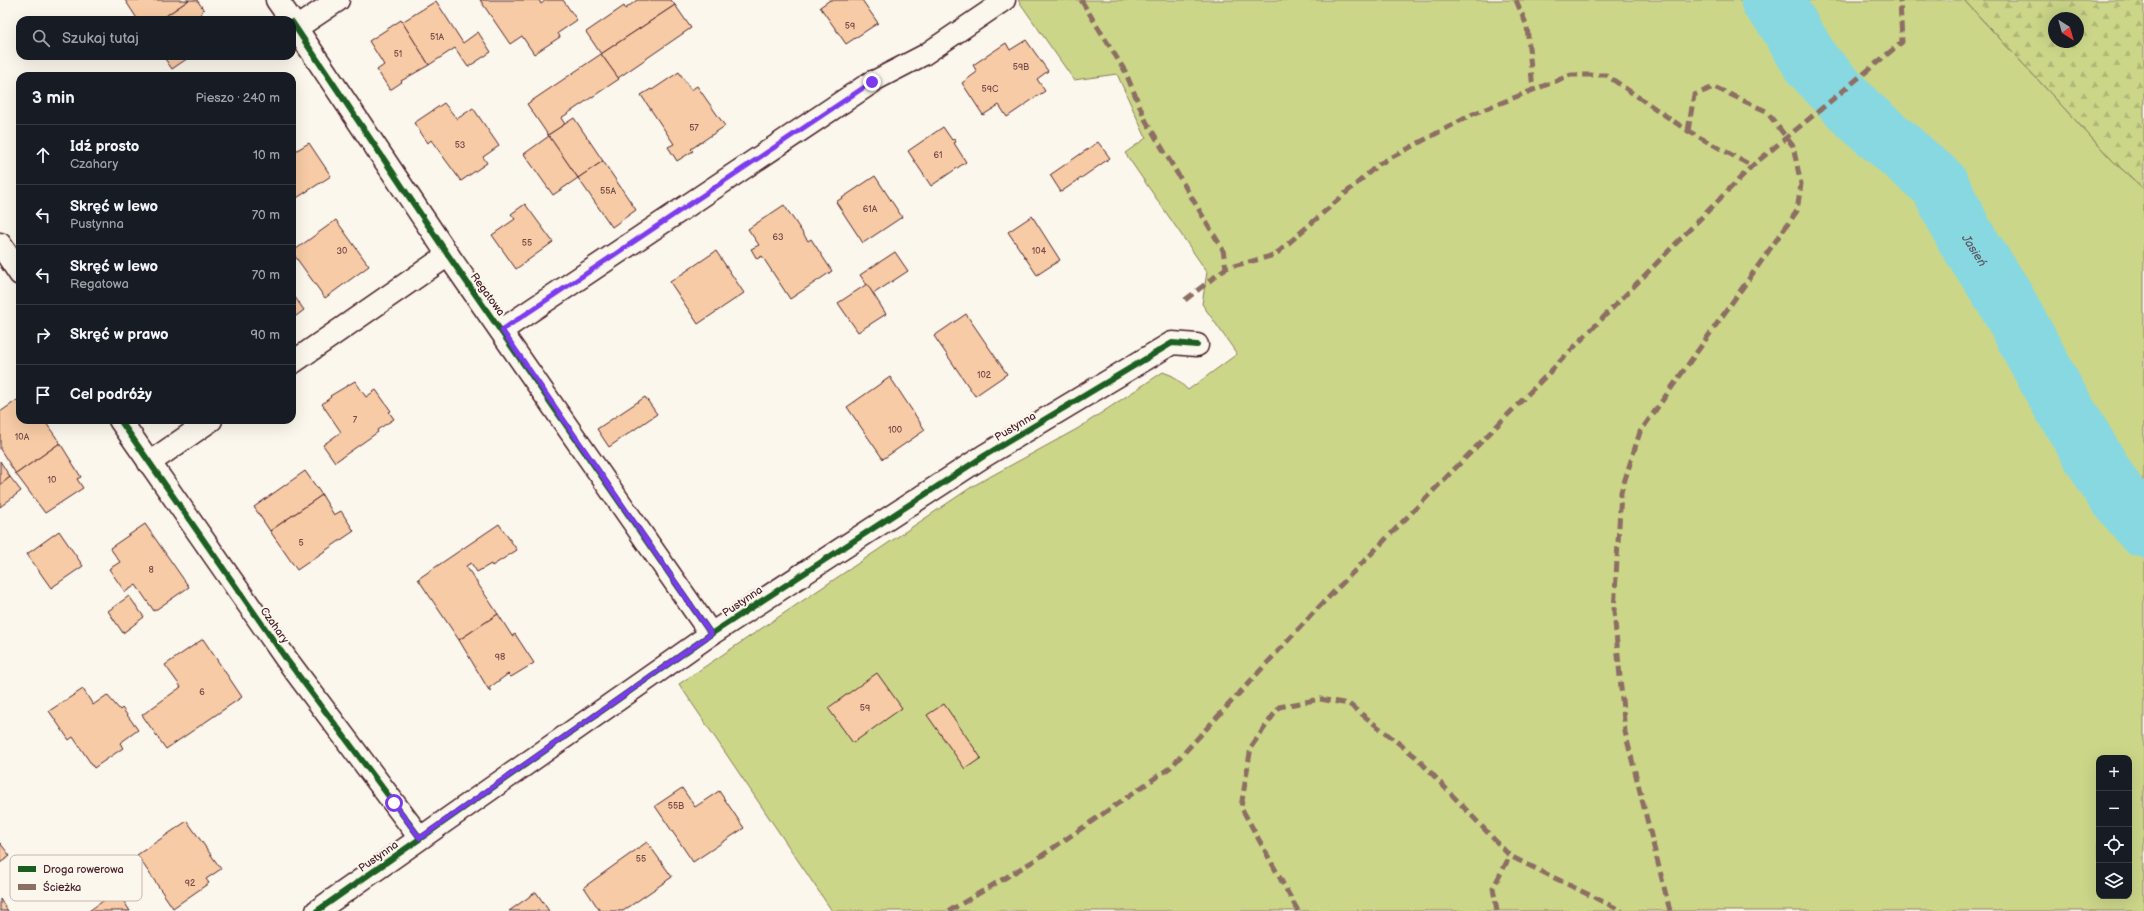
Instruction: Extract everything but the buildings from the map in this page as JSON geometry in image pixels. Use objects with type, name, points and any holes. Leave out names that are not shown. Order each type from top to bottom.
[{"type":"street","name":"Regatowa","points":[[277,0],[288,16]]},
{"type":"street","points":[[296,21],[338,0]]},
{"type":"street","name":"Regatowa","points":[[296,27],[448,255],[502,330],[711,634]]},
{"type":"street","points":[[502,330],[872,82]]},
{"type":"street","points":[[0,244],[16,268]]},
{"type":"street","points":[[296,360],[448,255]]},
{"type":"street","name":"Pustynna","points":[[317,911],[711,634],[984,456],[1172,343],[1197,345]]},
{"type":"street","name":"Czahary","points":[[123,424],[287,660],[420,838]]},
{"type":"street","points":[[149,463],[205,424]]},
{"type":"lane","points":[[872,82],[924,55],[1006,0]]},
{"type":"green space","points":[[1018,0],[1964,0],[2114,162],[2144,189],[2144,911],[832,911],[679,684],[973,486],[1077,429],[1163,372],[1173,376],[1188,390],[1237,354],[1202,304],[1207,272],[1125,153],[1146,138],[1117,74],[1074,80]]},
{"type":"green space","points":[[1964,0],[2144,0],[2144,189],[2114,162]]},
{"type":"waterway","name":"Jasień","points":[[1770,0],[1782,14],[1812,64],[1857,113],[1939,184],[1965,236],[2003,295],[2056,394],[2111,487],[2144,528]]},
{"type":"marked path","points":[[1081,0],[1125,71],[1146,121],[1223,250],[1226,268]]},
{"type":"marked path","points":[[1516,0],[1527,26],[1533,90]]},
{"type":"marked path","points":[[949,911],[1037,859],[1171,767],[1317,609],[1752,166],[1902,42],[1900,0]]},
{"type":"marked path","points":[[1185,300],[1226,268],[1275,255],[1379,164],[1473,114],[1571,75],[1606,75],[1688,131],[1752,166]]},
{"type":"marked path","points":[[1670,911],[1625,732],[1614,611],[1621,492],[1640,432],[1797,211],[1801,184],[1793,146],[1766,111],[1714,87],[1694,95],[1688,131]]},
{"type":"marked path","points":[[1298,911],[1241,807],[1251,747],[1279,707],[1320,699],[1349,704],[1416,757],[1510,856],[1622,911]]},
{"type":"marked path","points":[[1497,911],[1493,888],[1510,856]]},
{"type":"cycle path","points":[[296,28],[448,255],[711,634]]},
{"type":"cycle path","points":[[317,911],[711,634],[984,456],[1172,343],[1197,345]]},
{"type":"cycle path","points":[[123,424],[287,660],[420,838]]},
{"type":"route","points":[[394,803],[420,838],[711,634],[502,330],[872,82]]}]
